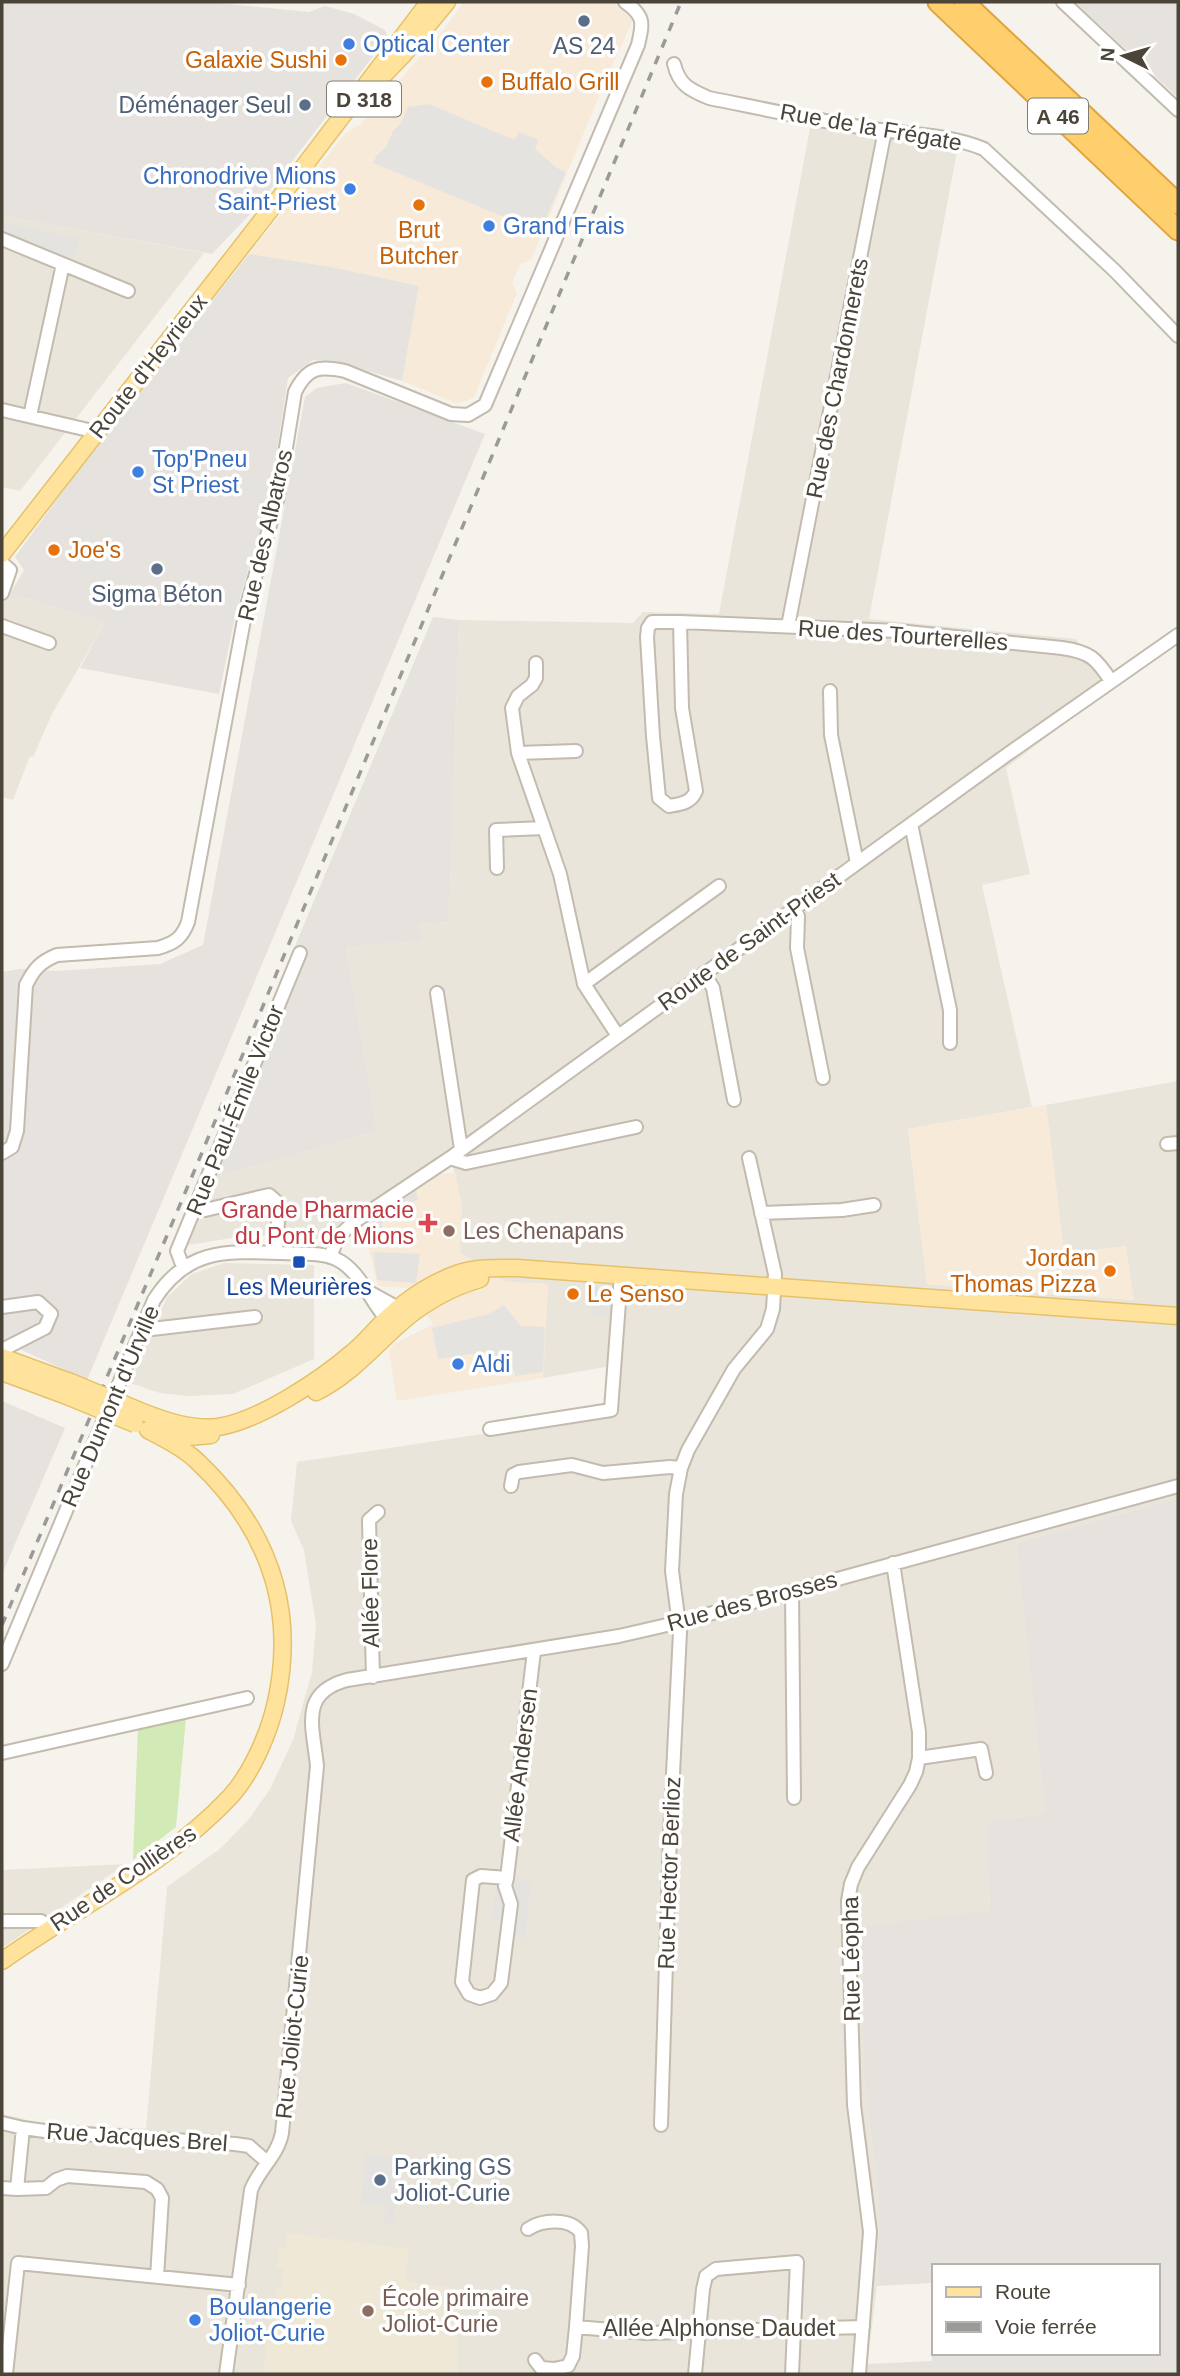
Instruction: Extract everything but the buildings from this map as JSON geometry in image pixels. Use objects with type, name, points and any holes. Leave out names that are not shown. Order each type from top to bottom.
[{"type":"highway","name":"A 46","points":[[938,2],[1178,230]]},
{"type":"highway","name":"A 46","points":[[964,2],[1178,204]]},
{"type":"main road","name":"Route d'Heyrieux","points":[[2,554],[429,2]]},
{"type":"main road","name":"Route d'Heyrieux","points":[[295,177],[447,2]]},
{"type":"main road","points":[[2,1357],[141,1422],[196,1427],[218,1426],[267,1409],[313,1383],[354,1352],[396,1318],[411,1297],[459,1273],[485,1268],[621,1275],[1178,1316]]},
{"type":"main road","points":[[2,1372],[70,1390]]},
{"type":"main road","name":"Rue de Collières","points":[[2,1961],[195,1832],[233,1794],[268,1730],[279,1686],[284,1633],[276,1588],[261,1543],[235,1503],[197,1461],[141,1422]]},
{"type":"street","name":"Rue des Albatros","points":[[2,1153],[12,1147],[18,1131],[26,985],[33,971],[42,961],[57,955],[158,948],[172,944],[183,936],[246,609],[278,496],[298,385],[302,378],[314,369],[328,367],[345,371],[451,414],[468,415],[485,405],[638,45],[642,24],[638,10],[625,2]]},
{"type":"street","points":[[1063,2],[1178,110]]},
{"type":"street","name":"Rue de la Frégate","points":[[674,64],[677,76],[683,83],[694,92],[709,98],[959,141],[984,149],[1115,271],[1178,336]]},
{"type":"street","name":"Rue des Chardonnerets","points":[[788,626],[885,130]]},
{"type":"street","points":[[2,239],[128,291]]},
{"type":"street","points":[[30,416],[63,264]]},
{"type":"street","points":[[2,410],[97,432]]},
{"type":"street","points":[[2,563],[10,570],[2,593]]},
{"type":"street","name":"Rue des Tourterelles","points":[[680,622],[682,708],[696,791],[694,797],[683,804],[669,806],[659,798],[653,736],[647,637],[652,622],[680,622],[898,631],[1062,648],[1083,652],[1095,658],[1111,681]]},
{"type":"street","points":[[2,626],[50,643]]},
{"type":"street","name":"Route de Saint-Priest","points":[[330,1257],[338,1237],[354,1222],[450,1158],[856,863],[1178,635]]},
{"type":"street","points":[[536,663],[536,678],[532,685],[518,696],[512,708],[518,753],[560,874],[584,984],[618,1036]]},
{"type":"street","points":[[830,691],[831,735],[856,863]]},
{"type":"street","points":[[518,753],[576,751]]},
{"type":"street","points":[[911,824],[950,1010],[950,1043]]},
{"type":"street","points":[[498,868],[496,830],[544,828]]},
{"type":"street","points":[[584,984],[719,886]]},
{"type":"street","points":[[794,909],[798,916],[797,948],[823,1078]]},
{"type":"street","name":"Rue Paul-Émile Victor","points":[[183,1267],[177,1251],[300,953]]},
{"type":"street","points":[[704,973],[713,988],[734,1100]]},
{"type":"street","points":[[437,993],[461,1149]]},
{"type":"street","points":[[450,1158],[466,1163],[636,1127]]},
{"type":"street","name":"Rue Hector Berlioz","points":[[661,2125],[680,1622],[672,1571],[676,1494],[688,1450],[734,1369],[767,1329],[773,1309],[775,1274],[749,1158]]},
{"type":"street","points":[[195,1208],[205,1210],[268,1195],[279,1204],[276,1253]]},
{"type":"street","points":[[761,1213],[842,1210],[874,1205]]},
{"type":"street","name":"Rue Dumont d'Urville","points":[[2,1664],[142,1328],[165,1282],[183,1267],[214,1255],[233,1252],[330,1257]]},
{"type":"street","points":[[330,1257],[346,1266],[396,1318]]},
{"type":"street","points":[[490,1429],[611,1410],[621,1275]]},
{"type":"street","points":[[2,1307],[38,1302],[51,1314],[45,1328],[2,1350]]},
{"type":"street","points":[[142,1328],[255,1317]]},
{"type":"street","points":[[511,1486],[513,1475],[519,1472],[572,1465],[603,1472],[681,1468]]},
{"type":"street","name":"Rue des Brosses","points":[[322,1691],[340,1682],[620,1636],[680,1622],[1178,1486]]},
{"type":"street","name":"Allée Flore","points":[[373,1677],[369,1520],[378,1513]]},
{"type":"street","name":"Rue Léopha","points":[[859,2374],[870,2232],[854,2105],[848,1901],[858,1867],[910,1786],[919,1758],[919,1732],[892,1563]]},
{"type":"street","points":[[792,1592],[794,1798]]},
{"type":"street","name":"Allée Andersen","points":[[506,1878],[481,1876],[473,1880],[462,1982],[469,1994],[480,1998],[492,1994],[500,1983],[511,1904],[505,1886],[506,1878],[534,1651]]},
{"type":"street","name":"Rue Joliot-Curie","points":[[226,2374],[251,2190],[256,2176],[279,2149],[282,2133],[317,1766],[312,1713],[316,1698],[322,1691]]},
{"type":"street","points":[[2,1753],[247,1698]]},
{"type":"street","points":[[919,1758],[981,1749],[986,1773]]},
{"type":"street","points":[[2,1921],[41,1921],[47,1929]]},
{"type":"street","name":"Rue Jacques Brel","points":[[2,2123],[23,2129],[249,2146],[267,2161]]},
{"type":"street","points":[[17,2189],[23,2129]]},
{"type":"street","points":[[2,2188],[46,2188],[66,2176],[146,2182],[156,2189],[162,2199],[157,2277]]},
{"type":"street","name":"Allée Alphonse Daudet","points":[[528,2229],[539,2221],[571,2224],[581,2233],[582,2246],[573,2356],[568,2366],[554,2369],[541,2368],[535,2360]]},
{"type":"street","points":[[695,2374],[706,2276],[716,2269],[797,2262],[792,2374]]},
{"type":"street","points":[[6,2374],[8,2293],[18,2263],[239,2285]]},
{"type":"street","name":"Allée Alphonse Daudet","points":[[576,2327],[646,2333],[863,2327]]},
{"type":"shaded area","points":[[2,2],[208,2],[309,12],[325,6],[354,14],[385,30],[388,37],[256,208],[212,254],[2,216]]},
{"type":"shaded area","points":[[464,2],[641,2],[531,260],[520,264],[512,283],[517,293],[474,397],[456,403],[402,381],[419,286],[249,254],[345,134],[362,123],[440,34]]},
{"type":"shaded area","points":[[1075,2],[1178,2],[1178,98],[1172,92]]},
{"type":"shaded area","points":[[429,104],[514,140],[519,132],[538,140],[535,149],[557,168],[566,172],[540,232],[373,163],[401,123],[408,107]]},
{"type":"shaded area","points":[[811,123],[958,146],[869,619],[1076,639],[1109,690],[1006,768],[1030,874],[982,885],[1032,1107],[908,1129],[927,1284],[1134,1300],[1064,1253],[1046,1105],[1178,1081],[1178,1498],[1016,1543],[1045,1813],[986,1822],[990,1911],[865,2082],[879,2205],[877,2286],[866,2374],[2,2374],[2,2114],[40,2123],[146,2129],[167,1887],[221,1848],[249,1819],[270,1789],[293,1740],[312,1672],[316,1625],[304,1550],[291,1521],[297,1462],[608,1415],[611,1366],[543,1378],[548,1284],[506,1282],[459,1252],[462,1206],[449,1149],[322,1239],[251,1235],[188,1245],[216,1177],[377,1131],[346,947],[421,941],[418,924],[449,922],[459,620],[633,623],[643,612],[719,614]]},
{"type":"shaded area","points":[[2,216],[204,253],[20,491],[2,487]]},
{"type":"shaded area","points":[[3,222],[79,239],[74,260],[2,231]]},
{"type":"shaded area","points":[[249,254],[335,268],[419,286],[402,381],[336,362],[313,360],[288,378],[270,496],[237,608],[219,694],[80,668],[105,622],[10,594],[24,570],[15,557],[77,472]]},
{"type":"shaded area","points":[[346,383],[485,434],[87,1380],[2,1341],[2,972],[160,964],[203,945],[305,397],[317,388]]},
{"type":"shaded area","points":[[2,589],[6,593],[105,622],[52,714],[33,757],[30,756],[13,800],[2,797]]},
{"type":"shaded area","points":[[433,617],[459,620],[449,922],[419,924],[422,941],[346,947],[377,1131],[216,1177],[201,1170]]},
{"type":"shaded area","points":[[1046,1105],[1064,1253],[1126,1246],[1134,1300],[927,1284],[908,1129]]},
{"type":"shaded area","points":[[455,1172],[462,1206],[460,1252],[506,1282],[548,1284],[543,1378],[397,1401],[389,1351],[394,1344],[433,1324],[409,1288],[378,1286],[363,1227],[439,1175]]},
{"type":"shaded area","points":[[416,1191],[418,1199],[381,1224],[389,1238],[382,1243],[374,1229],[373,1219]]},
{"type":"shaded area","points":[[373,1252],[420,1254],[416,1283],[377,1280]]},
{"type":"shaded area","points":[[224,1263],[314,1265],[314,1359],[233,1394],[189,1396],[160,1393],[130,1383],[167,1297],[192,1274]]},
{"type":"shaded area","points":[[593,1287],[615,1289],[614,1316],[591,1315]]},
{"type":"shaded area","points":[[504,1305],[521,1326],[545,1327],[543,1372],[515,1376],[513,1368],[488,1372],[484,1352],[438,1359],[432,1328],[489,1314]]},
{"type":"shaded area","points":[[2,1401],[65,1428],[2,1574]]},
{"type":"shaded area","points":[[1178,1498],[1178,2374],[866,2374],[867,2364],[932,2361],[931,2283],[877,2286],[879,2205],[865,2082],[861,1927],[990,1911],[986,1822],[1045,1813],[1016,1543]]},
{"type":"shaded area","points":[[126,1864],[2,1948],[2,1870]]},
{"type":"shaded area","points":[[511,1878],[531,1881],[525,1938],[511,1938],[513,1923],[492,1920],[496,1885],[510,1887]]},
{"type":"shaded area","name":"Parking GS Joliot-Curie","points":[[366,2155],[400,2158],[393,2224],[384,2223],[386,2205],[361,2203]]},
{"type":"shaded area","name":"École primaire Joliot-Curie","points":[[287,2233],[409,2249],[405,2282],[458,2288],[458,2374],[263,2374],[270,2320],[276,2321],[279,2301],[276,2300],[277,2287],[281,2287],[283,2268],[277,2267],[280,2247],[286,2248]]},
{"type":"green space","points":[[186,1718],[176,1827],[133,1860],[138,1727]]},
{"type":"railway","points":[[2,1625],[193,1174],[681,2]]},
{"type":"place","name":"AS 24","points":[[584,21]]},
{"type":"place","name":"Optical Center","points":[[349,44]]},
{"type":"place","name":"Galaxie Sushi","points":[[341,60]]},
{"type":"place","name":"Buffalo Grill","points":[[487,82]]},
{"type":"place","name":"Déménager Seul","points":[[305,105]]},
{"type":"place","name":"Chronodrive Mions Saint-Priest","points":[[350,189]]},
{"type":"place","name":"Brut Butcher","points":[[419,205]]},
{"type":"place","name":"Grand Frais","points":[[489,226]]},
{"type":"place","name":"Top'Pneu St Priest","points":[[138,472]]},
{"type":"place","name":"Joe's","points":[[54,550]]},
{"type":"place","name":"Sigma Béton","points":[[157,569]]},
{"type":"place","name":"Grande Pharmacie du Pont de Mions","points":[[428,1223]]},
{"type":"place","name":"Les Chenapans","points":[[449,1231]]},
{"type":"place","name":"Les Meurières","points":[[299,1262]]},
{"type":"place","name":"Jordan Thomas Pizza","points":[[1110,1271]]},
{"type":"place","name":"Le Senso","points":[[573,1294]]},
{"type":"place","name":"Aldi","points":[[458,1364]]},
{"type":"place","name":"Parking GS Joliot-Curie","points":[[380,2180]]},
{"type":"place","name":"École primaire Joliot-Curie","points":[[368,2311]]},
{"type":"place","name":"Boulangerie Joliot-Curie","points":[[195,2320]]}]
